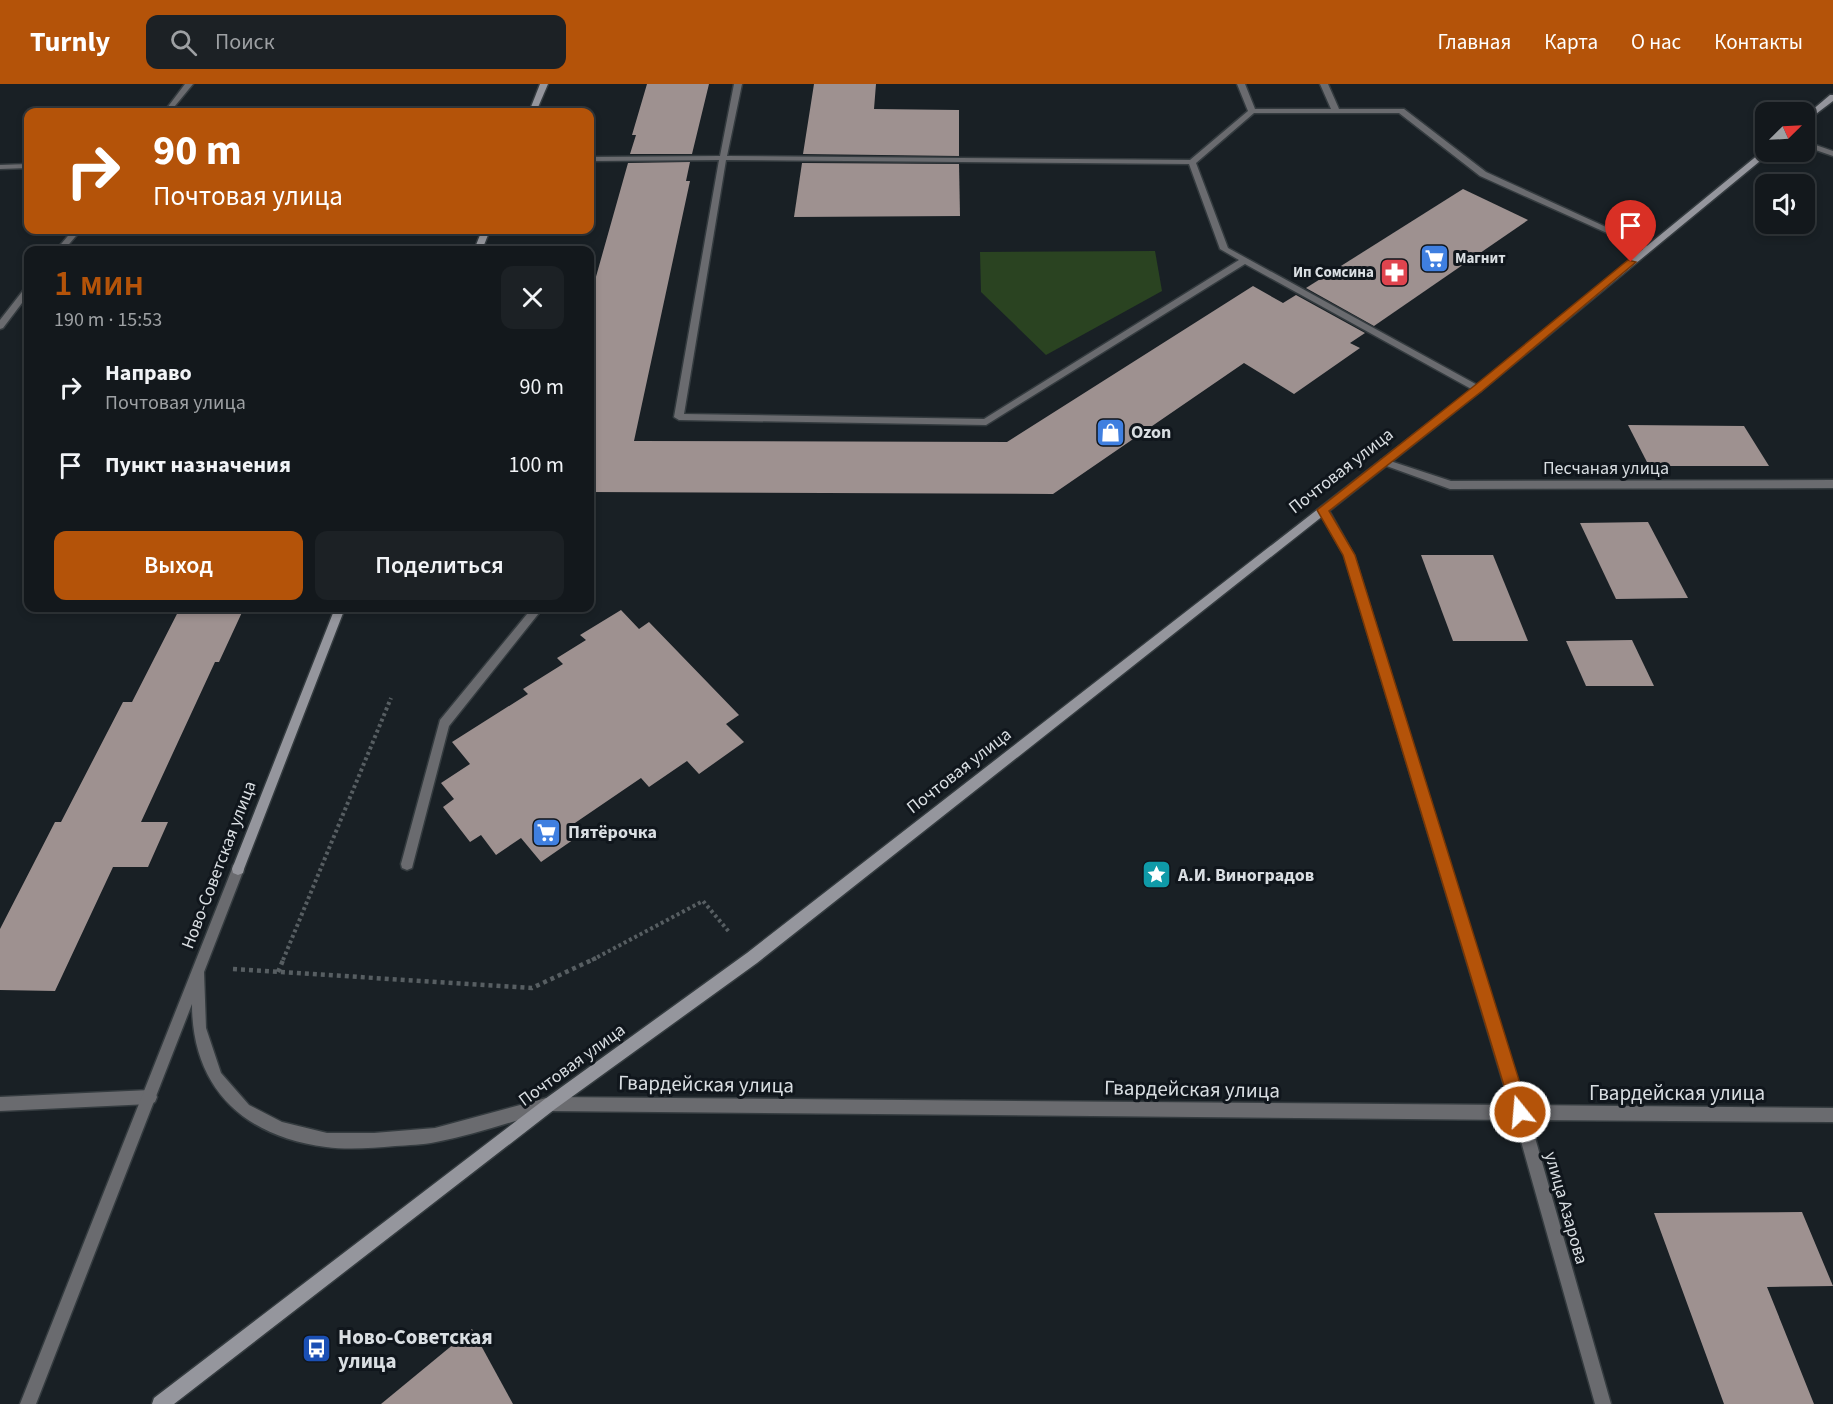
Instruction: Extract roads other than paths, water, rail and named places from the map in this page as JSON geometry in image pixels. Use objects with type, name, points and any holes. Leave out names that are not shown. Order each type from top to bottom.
[{"type":"main road","points":[[534,108],[544,84]]},
{"type":"main road","points":[[1815,112],[1833,97]]},
{"type":"main road","name":"Почтовая улица","points":[[160,1404],[550,1104],[752,958],[1478,389],[1755,162]]},
{"type":"main road","name":"Ново-Советская улица","points":[[238,869],[338,612]]},
{"type":"street","points":[[170,108],[189,84]]},
{"type":"street","points":[[738,84],[723,158],[679,417],[986,422],[1245,260]]},
{"type":"street","points":[[1241,84],[1252,111]]},
{"type":"street","points":[[1324,84],[1336,111]]},
{"type":"street","points":[[594,159],[1192,162],[1252,111],[1401,111],[1483,174],[1648,248]]},
{"type":"street","points":[[1815,147],[1833,154]]},
{"type":"street","points":[[1192,162],[1224,249],[1478,389]]},
{"type":"street","points":[[0,166],[24,166]]},
{"type":"street","points":[[63,246],[74,234]]},
{"type":"street","points":[[0,326],[24,296]]},
{"type":"street","name":"Песчаная улица","points":[[1383,462],[1450,485],[1833,484]]},
{"type":"street","name":"улица Азарова","points":[[1323,510],[1348,555],[1520,1112],[1603,1404]]},
{"type":"street","points":[[407,864],[444,724],[535,612]]},
{"type":"street","name":"Ново-Советская улица","points":[[28,1404],[238,869]]},
{"type":"street","name":"Гвардейская улица","points":[[200,967],[199,1028],[215,1077],[244,1110],[280,1129],[327,1140],[374,1140],[435,1135],[550,1104],[1833,1115]]},
{"type":"street","points":[[0,1104],[150,1096]]},
{"type":"place","name":"Магнит","points":[[1434,258]]},
{"type":"place","name":"Ип Сомсина","points":[[1395,272]]},
{"type":"place","name":"Ozon","points":[[1110,432]]},
{"type":"place","name":"Пятёрочка","points":[[547,832]]},
{"type":"place","name":"А.И. Виноградов","points":[[1157,875]]},
{"type":"place","name":"Ново-Советская улица","points":[[317,1349]]}]
